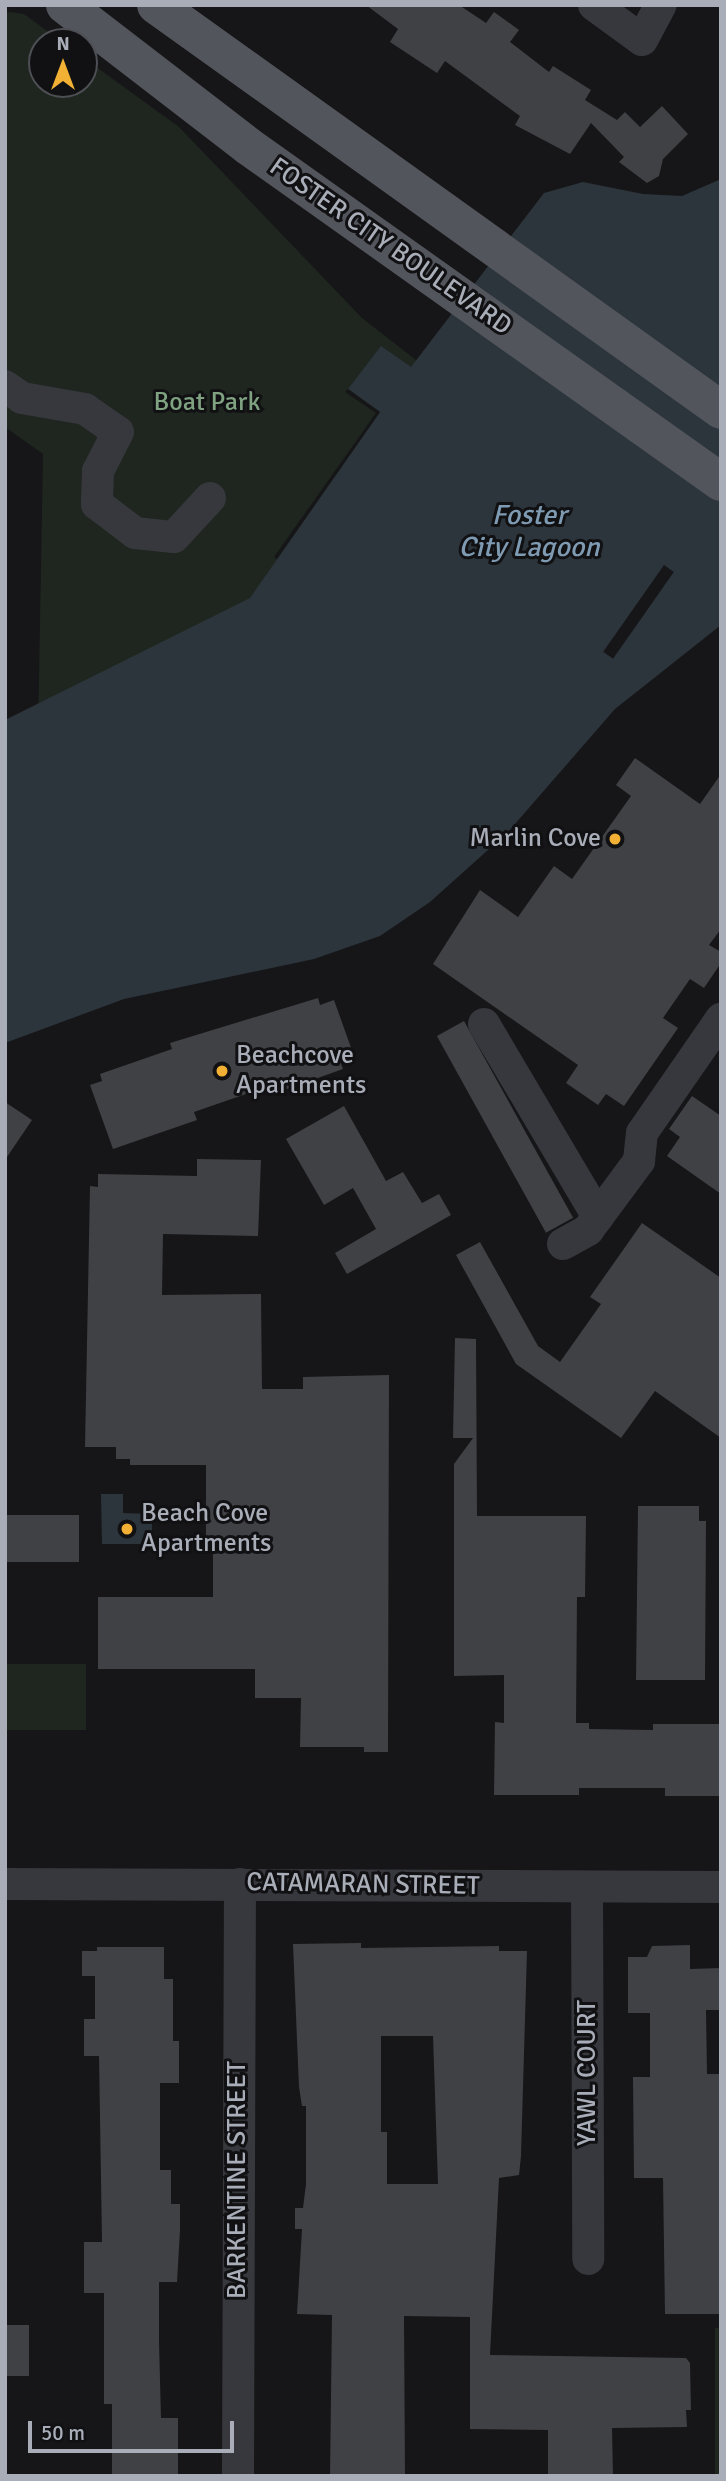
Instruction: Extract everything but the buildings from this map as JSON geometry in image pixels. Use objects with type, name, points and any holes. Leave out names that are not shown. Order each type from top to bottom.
[{"type":"main road","name":"FOSTER CITY BOULEVARD","points":[[65,5],[374,237],[721,482]]},
{"type":"main road","points":[[156,5],[409,189],[721,410]]},
{"type":"street","points":[[594,5],[642,40],[661,5]]},
{"type":"street","points":[[5,386],[22,398],[85,409],[118,432],[98,471],[97,503],[135,533],[174,537],[210,498]]},
{"type":"street","points":[[563,1244],[588,1230],[639,1161],[642,1133],[721,1019]]},
{"type":"street","points":[[484,1024],[598,1217]]},
{"type":"street","name":"CATAMARAN STREET","points":[[5,1884],[721,1887]]},
{"type":"street","name":"BARKENTINE STREET","points":[[238,2476],[240,1884]]},
{"type":"street","name":"YAWL COURT","points":[[587,1888],[588,2259]]},
{"type":"green space","name":"Boat Park","points":[[5,13],[24,14],[43,28],[28,28],[28,98],[98,98],[98,68],[179,127],[362,318],[439,378],[259,599],[38,735],[43,454],[5,427]]},
{"type":"green space","points":[[5,1664],[86,1664],[86,1730],[5,1730]]},
{"type":"green space","points":[[715,2328],[721,2328],[721,2476],[715,2476]]},
{"type":"water","name":"Foster City Lagoon","points":[[721,179],[721,625],[615,709],[508,832],[430,902],[380,936],[314,959],[124,999],[5,1043],[5,720],[250,598],[380,412],[348,389],[381,346],[411,367],[544,193],[583,182],[643,194],[682,196]]},
{"type":"water","name":"Beach Cove Apartments","points":[[101,1494],[123,1494],[123,1513],[152,1514],[152,1544],[102,1544]]},
{"type":"pier","points":[[348,389],[380,412],[277,559],[274,557],[376,413],[345,392]]},
{"type":"pier","points":[[664,565],[674,572],[613,659],[603,652]]},
{"type":"place","name":"Marlin Cove","points":[[615,839]]},
{"type":"place","name":"Beachcove Apartments","points":[[222,1071]]},
{"type":"place","name":"Beach Cove Apartments","points":[[127,1529]]}]
